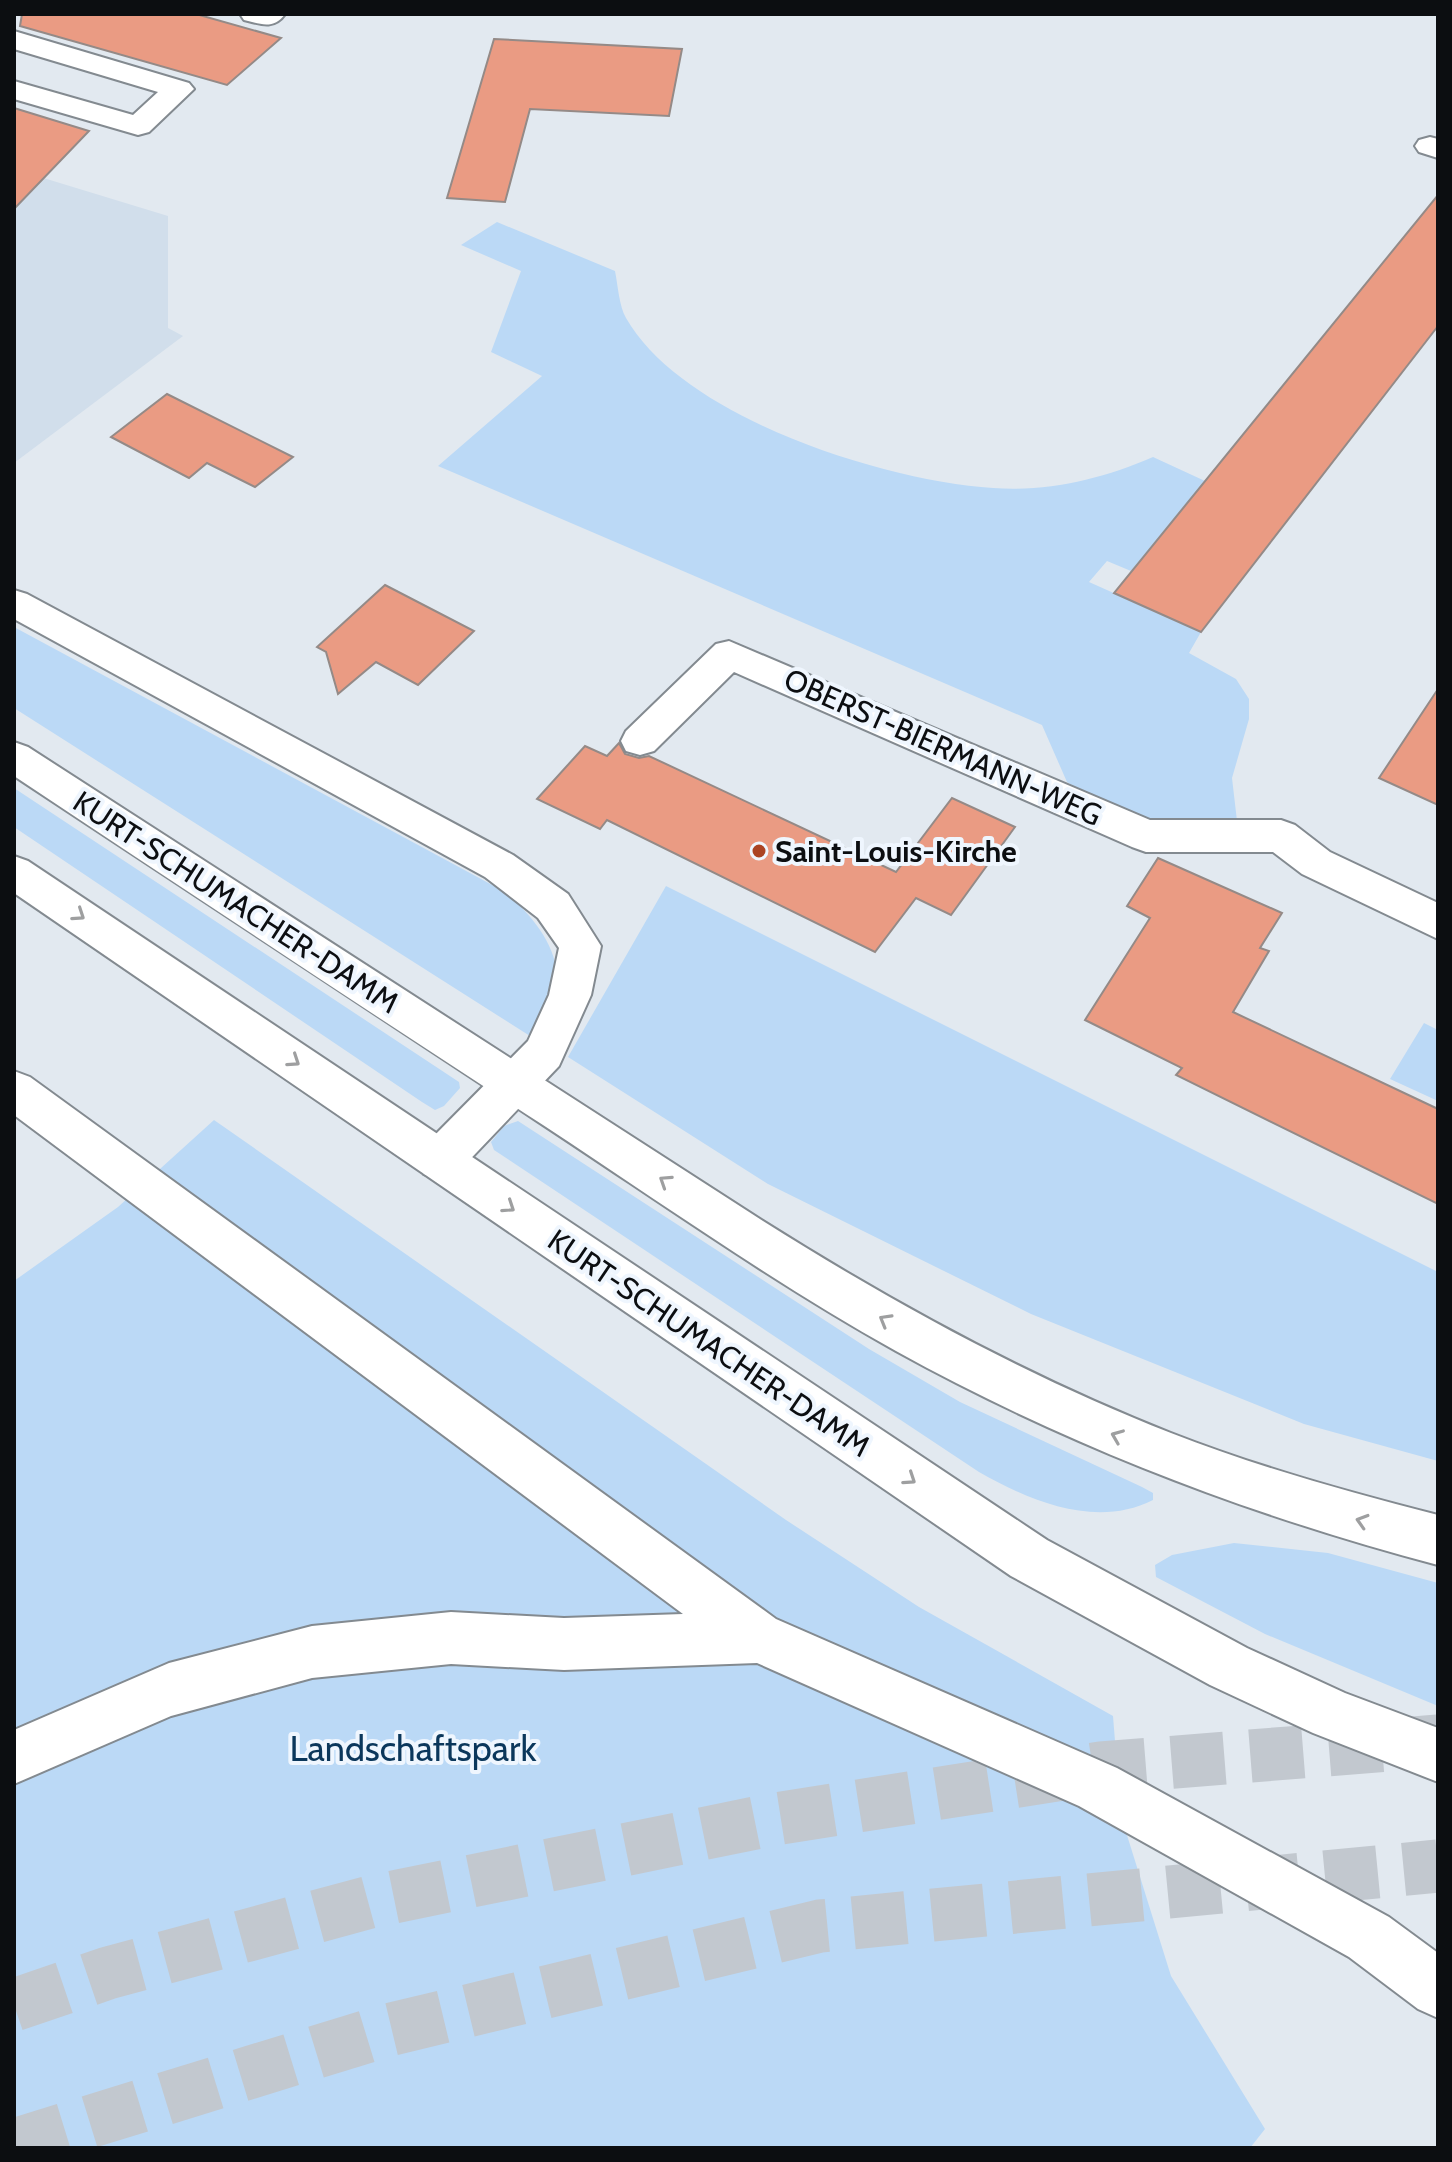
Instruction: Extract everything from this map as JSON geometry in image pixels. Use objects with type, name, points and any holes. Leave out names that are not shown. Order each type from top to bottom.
[{"type":"main road","points":[[254,14],[267,17],[271,14]]},
{"type":"main road","points":[[14,40],[179,89],[138,126],[14,90]]},
{"type":"main road","points":[[14,603],[499,866],[553,906],[580,946],[570,995],[544,1053],[440,1160]]},
{"type":"main road","name":"OBERST-BIERMANN-WEG","points":[[640,741],[729,654],[1146,836],[1281,836],[1316,863],[1438,922]]},
{"type":"main road","name":"KURT-SCHUMACHER-DAMM","points":[[14,757],[849,1299],[979,1372],[1086,1424],[1169,1457],[1285,1498],[1438,1540]]},
{"type":"main road","name":"KURT-SCHUMACHER-DAMM","points":[[14,872],[1029,1558],[1202,1653],[1345,1720],[1438,1755]]},
{"type":"main road","points":[[14,1090],[758,1637],[1098,1787],[1369,1937],[1438,1989]]},
{"type":"main road","points":[[14,1757],[169,1690],[312,1652],[451,1638],[564,1644],[758,1637]]},
{"type":"shaded area","points":[[14,169],[168,216],[168,328],[183,336],[14,463]]},
{"type":"green space","points":[[497,222],[615,271],[626,318],[654,354],[692,386],[739,414],[790,438],[844,458],[949,483],[1014,489],[1075,482],[1153,457],[1205,481],[1131,571],[1107,561],[1089,582],[1201,632],[1189,653],[1236,679],[1249,699],[1249,719],[1232,778],[1237,821],[1174,830],[1108,808],[1067,782],[1042,725],[438,466],[542,376],[491,352],[521,271],[461,245]]},
{"type":"green space","points":[[14,627],[507,893],[543,934],[554,959],[555,985],[530,1036],[14,708]]},
{"type":"green space","points":[[14,788],[459,1082],[460,1088],[444,1106],[435,1110],[422,1102],[14,827]]},
{"type":"green space","points":[[666,886],[1438,1272],[1438,1461],[1304,1424],[1031,1314],[768,1184],[568,1057]]},
{"type":"green space","points":[[1424,1023],[1438,1030],[1438,1101],[1390,1079]]},
{"type":"green space","name":"Landschaftspark","points":[[214,1120],[786,1520],[919,1607],[1113,1716],[1121,1816],[1171,1976],[1265,2129],[1250,2148],[14,2148],[14,1281],[118,1207]]},
{"type":"green space","points":[[518,1121],[869,1349],[960,1402],[1142,1487],[1153,1493],[1153,1500],[1109,1512],[1086,1512],[1041,1501],[979,1472],[494,1150],[491,1142],[504,1126]]},
{"type":"green space","points":[[1234,1543],[1328,1553],[1438,1583],[1438,1706],[1265,1634],[1156,1577],[1155,1565],[1172,1555]]},
{"type":"building","points":[[22,14],[196,14],[281,38],[227,85],[20,26]]},
{"type":"building","points":[[494,39],[682,49],[669,116],[530,109],[505,202],[447,198]]},
{"type":"building","points":[[14,108],[89,131],[14,209]]},
{"type":"building","points":[[1438,195],[1438,326],[1201,632],[1114,593]]},
{"type":"building","points":[[167,394],[293,457],[255,487],[207,463],[189,478],[111,437]]},
{"type":"building","points":[[385,585],[474,631],[418,685],[376,662],[338,694],[326,652],[317,647]]},
{"type":"building","points":[[1438,689],[1438,805],[1379,778]]},
{"type":"building","name":"Saint-Louis-Kirche","points":[[619,743],[625,754],[639,758],[649,756],[896,872],[952,798],[1015,827],[951,915],[916,898],[875,952],[607,820],[600,829],[537,799],[585,746],[607,756]]},
{"type":"building","points":[[1158,858],[1282,913],[1260,948],[1269,951],[1233,1012],[1438,1109],[1438,1204],[1176,1075],[1182,1068],[1085,1020],[1150,918],[1127,906]]},
{"type":"tunnel","points":[[14,2005],[108,1973],[374,1901],[775,1819],[1101,1768],[1438,1741]]},
{"type":"tunnel","points":[[14,2145],[388,2030],[820,1926],[1438,1866]]},
{"type":"place","name":"Saint-Louis-Kirche","points":[[759,851]]}]
